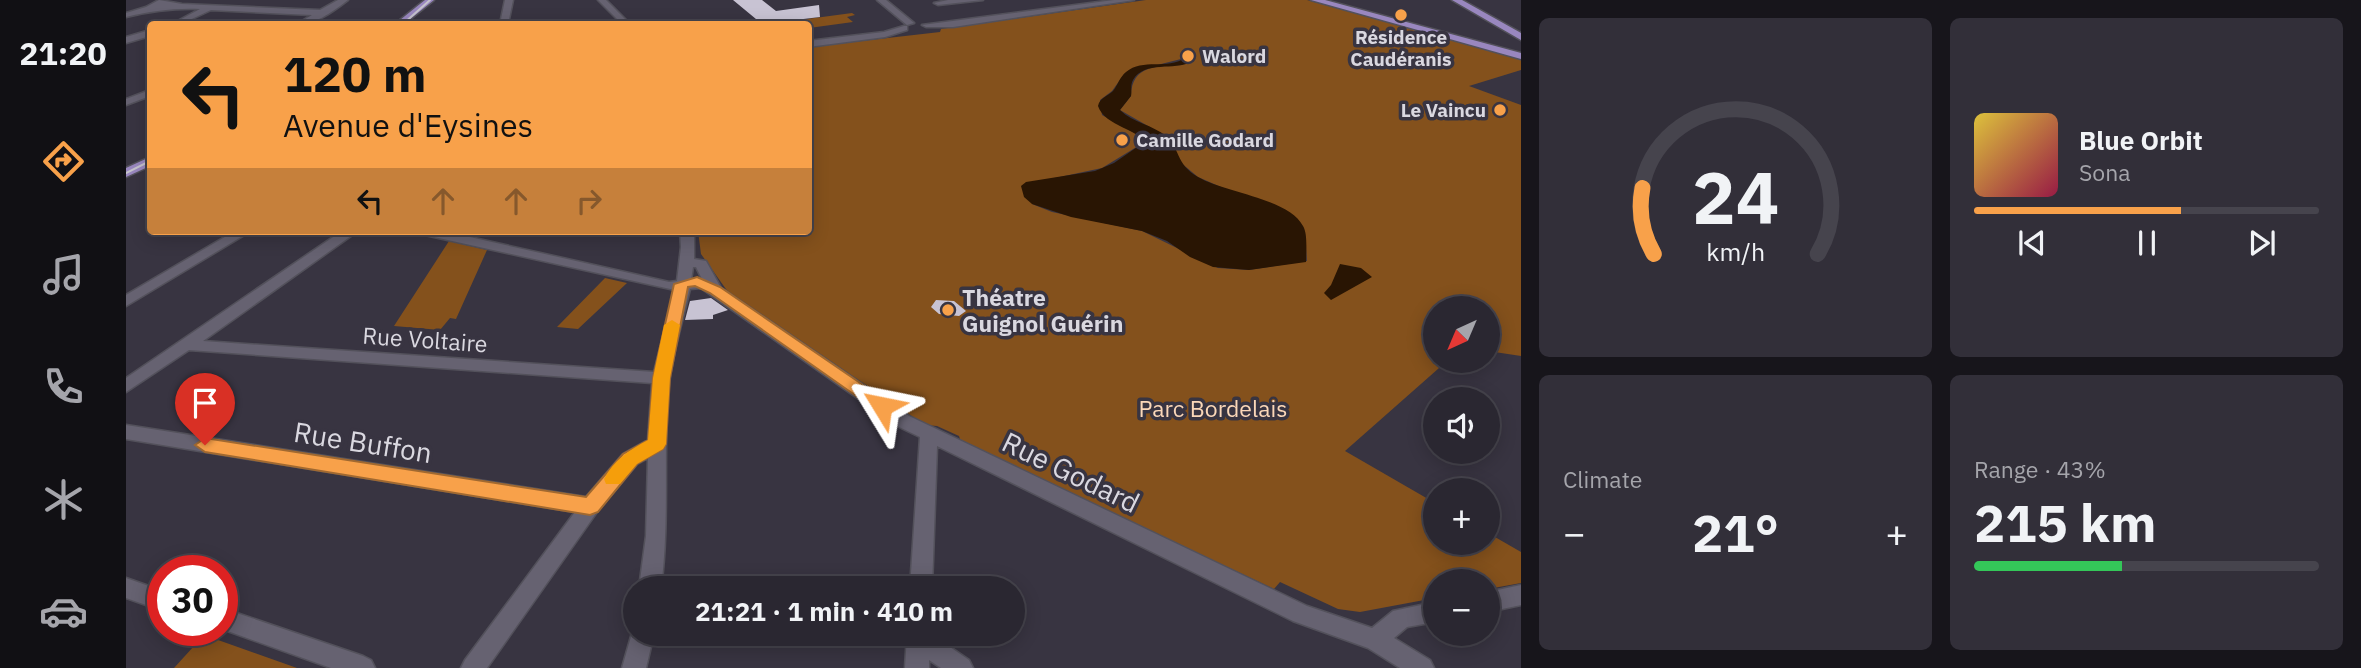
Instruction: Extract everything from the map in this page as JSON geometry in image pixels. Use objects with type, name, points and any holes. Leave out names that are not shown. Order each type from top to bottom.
[{"type":"main road","points":[[403,21],[430,0]]},
{"type":"main road","points":[[1315,0],[1521,56]]},
{"type":"main road","points":[[1456,0],[1521,37]]},
{"type":"main road","points":[[129,171],[147,162]]},
{"type":"street","points":[[253,9],[287,0]]},
{"type":"street","points":[[308,21],[344,0]]},
{"type":"street","points":[[505,21],[509,0]]},
{"type":"street","points":[[602,0],[623,21]]},
{"type":"street","points":[[881,0],[907,25]]},
{"type":"street","points":[[962,23],[937,8],[939,1],[979,0]]},
{"type":"street","points":[[1076,0],[1088,6]]},
{"type":"street","points":[[812,44],[881,35],[907,25],[962,23],[1130,0]]},
{"type":"street","points":[[149,9],[164,1],[182,6]]},
{"type":"street","points":[[126,15],[149,9],[182,6],[325,13]]},
{"type":"street","points":[[182,21],[210,8]]},
{"type":"street","points":[[126,40],[147,34]]},
{"type":"street","points":[[126,88],[147,92]]},
{"type":"street","points":[[126,102],[147,94]]},
{"type":"street","points":[[129,171],[147,168]]},
{"type":"street","points":[[126,301],[237,235]]},
{"type":"street","points":[[126,386],[345,235]]},
{"type":"street","points":[[459,235],[669,286],[704,283],[715,290]]},
{"type":"street","points":[[651,576],[658,509],[657,444],[661,378],[688,262],[687,235]]},
{"type":"street","points":[[688,262],[701,264],[715,290]]},
{"type":"street","name":"Rue Godard","points":[[715,290],[903,421],[1301,614],[1375,640],[1422,668]]},
{"type":"street","name":"Rue Voltaire","points":[[186,345],[661,378]]},
{"type":"street","name":"Rue Buffon","points":[[126,432],[590,506]]},
{"type":"street","points":[[922,576],[928,440],[932,434]]},
{"type":"street","points":[[473,668],[590,506],[630,459],[657,444]]},
{"type":"street","points":[[126,588],[147,595]]},
{"type":"street","points":[[1500,599],[1521,595]]},
{"type":"street","points":[[1375,640],[1401,618],[1423,613]]},
{"type":"street","points":[[238,624],[363,668]]},
{"type":"street","points":[[634,668],[639,646]]},
{"type":"street","points":[[917,668],[918,646]]},
{"type":"street","points":[[931,646],[961,668]]},
{"type":"green space","name":"Parc Bordelais","points":[[1146,0],[1307,0],[1521,59],[1521,70],[1469,86],[1521,105],[1521,356],[1500,353],[1500,296],[1423,296],[1423,373],[1433,373],[1345,451],[1423,496],[1423,555],[1500,555],[1500,540],[1521,552],[1521,583],[1500,587],[1500,569],[1423,569],[1423,600],[1360,612],[1338,609],[1280,582],[1274,589],[961,442],[959,436],[937,426],[925,425],[728,292],[701,254],[699,235],[812,235],[812,47],[940,32],[941,29]],"holes":[[[1185,58],[1183,65],[1148,69],[1136,78],[1131,96],[1120,110],[1169,138],[1180,162],[1198,177],[1299,221],[1305,232],[1307,261],[1249,270],[1218,268],[1142,231],[1052,212],[1032,204],[1050,179],[1102,168],[1143,143],[1138,135],[1102,115],[1100,100],[1112,91],[1125,73]]]},
{"type":"green space","points":[[852,13],[855,15],[847,17],[853,22],[812,28],[812,21],[792,21]]},
{"type":"green space","points":[[449,241],[487,250],[456,319],[450,318],[440,330],[394,326]]},
{"type":"green space","points":[[605,278],[627,283],[578,329],[557,327]]},
{"type":"green space","points":[[194,646],[235,646],[297,668],[174,668]]},
{"type":"shaded area","points":[[1185,58],[1191,62],[1152,68],[1138,74],[1132,82],[1131,96],[1120,110],[1166,136],[1174,145],[1185,167],[1198,177],[1270,202],[1295,217],[1306,234],[1306,262],[1249,270],[1213,267],[1190,257],[1167,241],[1142,231],[1071,217],[1032,204],[1024,197],[1021,186],[1026,182],[1095,171],[1114,163],[1143,143],[1136,134],[1108,119],[1098,106],[1099,103],[1113,91],[1124,74],[1133,68],[1171,63]]},
{"type":"shaded area","points":[[1340,264],[1361,268],[1372,277],[1331,300],[1324,293],[1331,285]]},
{"type":"building","points":[[733,0],[762,0],[776,11],[819,5],[820,17],[758,21]]},
{"type":"building","points":[[711,298],[728,310],[713,315],[713,319],[685,320],[690,301]]},
{"type":"building","name":"Théatre Guignol Guérin","points":[[936,300],[954,301],[966,311],[959,316],[939,314],[931,307]]},
{"type":"tram line","points":[[406,21],[430,0]]},
{"type":"tram line","points":[[126,173],[147,162]]},
{"type":"slow traffic","points":[[613,479],[630,459],[657,444],[661,378],[672,325]]},
{"type":"place","name":"Résidence Caudéranis","points":[[1401,15]]},
{"type":"place","name":"Walord","points":[[1188,56]]},
{"type":"place","name":"Le Vaincu","points":[[1500,110]]},
{"type":"place","name":"Camille Godard","points":[[1122,140]]},
{"type":"place","name":"Théatre Guignol Guérin","points":[[948,310]]},
{"type":"route","points":[[205,445],[590,506],[630,459],[657,444],[661,378],[681,284],[697,282],[715,290],[882,406]]}]
